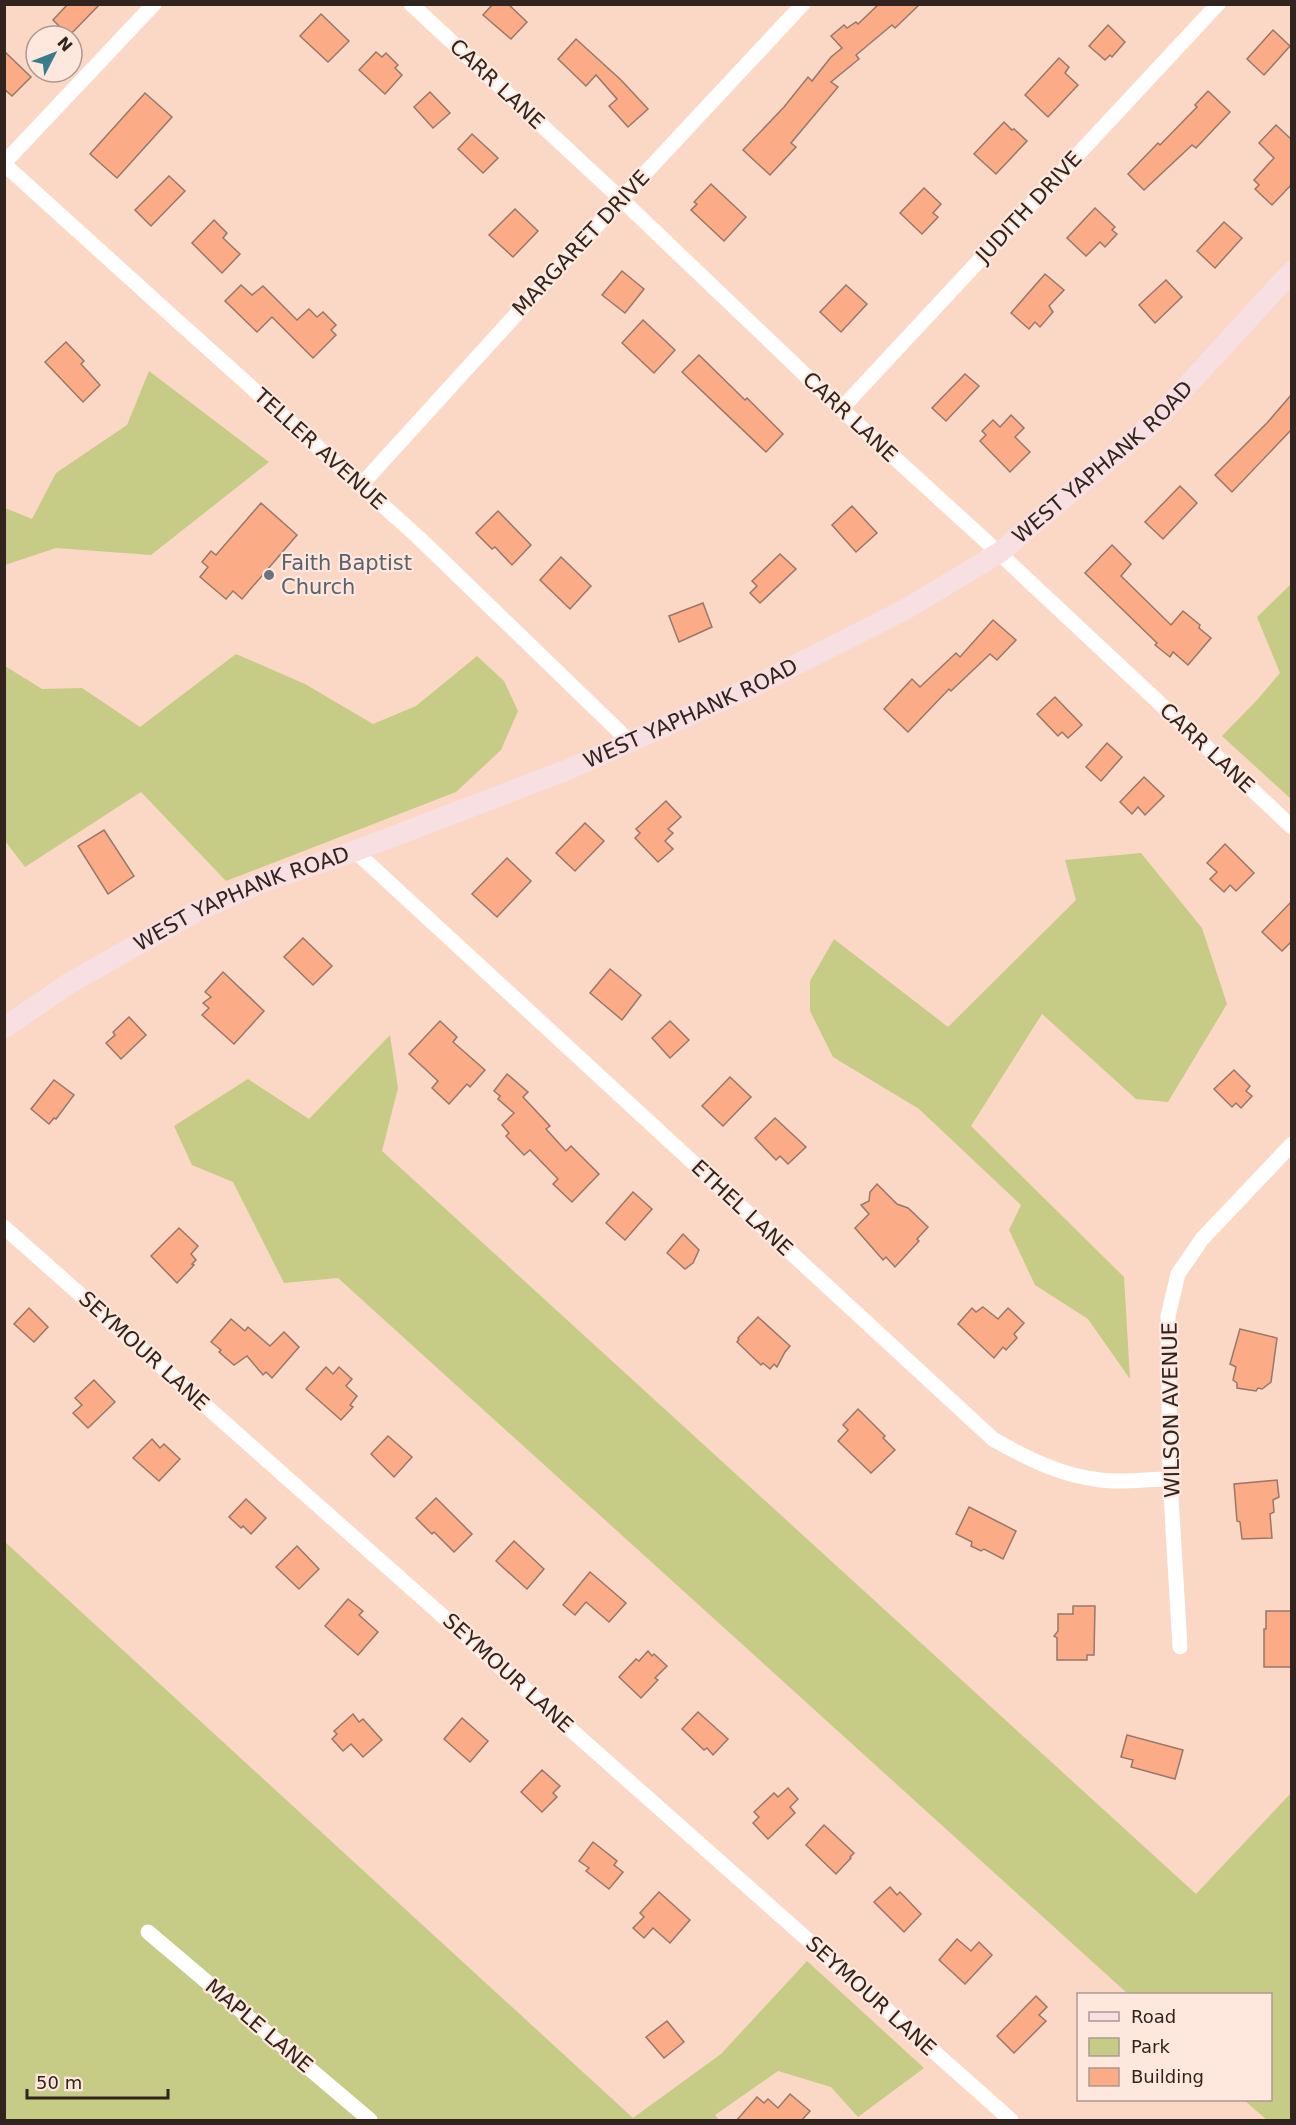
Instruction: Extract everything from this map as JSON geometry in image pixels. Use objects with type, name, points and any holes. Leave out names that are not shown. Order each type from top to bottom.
[{"type":"street","points":[[4,163],[154,4]]},
{"type":"street","name":"CARR LANE","points":[[411,4],[621,199],[841,409],[1292,827]]},
{"type":"street","name":"MARGARET DRIVE","points":[[361,485],[621,199],[803,4]]},
{"type":"street","name":"JUDITH DRIVE","points":[[841,409],[1218,4]]},
{"type":"street","name":"TELLER AVENUE","points":[[4,163],[361,485],[628,741]]},
{"type":"street","name":"WEST YAPHANK ROAD","points":[[4,1028],[68,984],[195,912],[265,881],[355,851],[567,770],[750,688],[906,609],[999,553],[1154,422],[1292,270]]},
{"type":"street","name":"ETHEL LANE","points":[[355,851],[993,1439],[1029,1460],[1067,1473],[1101,1480],[1170,1479]]},
{"type":"street","name":"WILSON AVENUE","points":[[1180,1647],[1170,1479],[1168,1316],[1178,1274],[1202,1239],[1292,1144]]},
{"type":"street","name":"SEYMOUR LANE","points":[[4,1227],[1011,2121]]},
{"type":"street","name":"MAPLE LANE","points":[[148,1932],[370,2121]]},
{"type":"green space","points":[[149,371],[269,462],[151,555],[56,548],[5,565],[5,508],[32,519],[56,473],[127,425]]},
{"type":"green space","points":[[1291,584],[1291,799],[1222,736],[1280,673],[1257,617]]},
{"type":"green space","points":[[236,654],[305,684],[373,724],[416,706],[477,656],[504,681],[518,711],[501,750],[456,792],[226,881],[141,792],[25,867],[5,841],[5,666],[42,689],[82,688],[140,727]]},
{"type":"green space","points":[[1141,853],[1202,928],[1227,1004],[1168,1102],[1136,1099],[1042,1014],[971,1126],[1124,1277],[1130,1379],[1088,1319],[1035,1285],[1009,1230],[1021,1205],[919,1109],[833,1057],[810,1011],[810,981],[834,939],[948,1027],[1076,900],[1065,860]]},
{"type":"green space","points":[[390,1035],[398,1088],[382,1151],[1196,1894],[1291,1793],[1291,2120],[1267,2120],[1245,2101],[1272,2101],[1272,1993],[1127,1993],[338,1278],[284,1283],[233,1182],[192,1165],[174,1126],[248,1079],[309,1119]]},
{"type":"green space","points":[[4,1541],[633,2118],[721,2054],[807,1961],[924,2068],[858,2117],[831,2087],[778,2071],[715,2115],[719,2120],[5,2120]]},
{"type":"building","points":[[68,4],[100,4],[81,24],[57,24],[53,20]]},
{"type":"building","points":[[493,4],[508,4],[527,22],[511,39],[483,15]]},
{"type":"building","points":[[879,4],[920,4],[895,28],[892,25],[856,55],[859,59],[831,82],[838,87],[791,143],[796,147],[770,175],[743,150],[784,107],[808,77],[812,81],[831,57],[842,48],[831,36],[844,25],[847,28],[856,22],[858,24]]},
{"type":"building","points":[[321,14],[349,41],[328,62],[300,36]]},
{"type":"building","points":[[1108,25],[1125,42],[1112,57],[1110,55],[1105,60],[1089,46]]},
{"type":"building","points":[[1273,30],[1290,46],[1264,75],[1247,59]]},
{"type":"building","points":[[576,39],[621,80],[648,109],[628,127],[609,106],[617,99],[596,75],[586,86],[558,59]]},
{"type":"building","points":[[4,51],[24,70],[24,84],[12,96],[4,89]]},
{"type":"building","points":[[376,52],[382,57],[386,53],[398,65],[395,68],[402,75],[385,94],[359,70]]},
{"type":"building","points":[[1059,58],[1069,67],[1065,73],[1078,85],[1048,117],[1025,95]]},
{"type":"building","points":[[1208,91],[1230,112],[1196,148],[1192,145],[1144,190],[1128,174],[1197,107],[1195,105]]},
{"type":"building","points":[[430,92],[450,113],[433,128],[414,107]]},
{"type":"building","points":[[145,93],[172,117],[117,178],[90,154]]},
{"type":"building","points":[[1004,122],[1027,141],[996,174],[974,154]]},
{"type":"building","points":[[1276,125],[1291,139],[1292,184],[1272,205],[1255,189],[1259,185],[1254,180],[1274,158],[1259,143]]},
{"type":"building","points":[[472,134],[498,158],[483,173],[458,149]]},
{"type":"building","points":[[169,176],[185,191],[151,226],[135,210]]},
{"type":"building","points":[[711,184],[746,217],[724,241],[691,210],[697,204],[694,202]]},
{"type":"building","points":[[924,188],[941,204],[933,213],[938,217],[922,234],[900,213]]},
{"type":"building","points":[[1095,208],[1115,227],[1112,230],[1117,234],[1105,247],[1100,242],[1086,256],[1067,238]]},
{"type":"building","points":[[515,209],[538,231],[513,257],[489,235]]},
{"type":"building","points":[[214,220],[227,233],[223,238],[240,254],[222,273],[192,243]]},
{"type":"building","points":[[1224,222],[1242,238],[1215,268],[1197,251]]},
{"type":"building","points":[[622,271],[644,289],[625,313],[602,295]]},
{"type":"building","points":[[1045,274],[1064,290],[1049,306],[1053,312],[1040,327],[1035,322],[1029,329],[1011,313]]},
{"type":"building","points":[[1166,280],[1182,297],[1155,323],[1139,305]]},
{"type":"building","points":[[241,285],[252,295],[263,286],[297,320],[309,309],[317,317],[323,312],[336,325],[331,330],[336,335],[313,358],[272,317],[257,332],[225,301]]},
{"type":"building","points":[[846,285],[867,304],[841,332],[820,312]]},
{"type":"building","points":[[643,320],[675,350],[654,373],[622,343]]},
{"type":"building","points":[[66,342],[84,361],[81,364],[100,385],[83,402],[45,362]]},
{"type":"building","points":[[699,355],[783,434],[766,452],[682,372]]},
{"type":"building","points":[[965,374],[979,386],[946,421],[932,408]]},
{"type":"building","points":[[1292,394],[1292,429],[1232,492],[1215,475],[1267,423]]},
{"type":"building","points":[[1011,415],[1024,428],[1015,437],[1030,452],[1010,472],[980,441],[986,435],[982,431],[993,420],[1000,427]]},
{"type":"building","points":[[1180,486],[1197,503],[1163,539],[1145,522]]},
{"type":"building","points":[[261,503],[297,535],[242,599],[233,591],[226,599],[200,577],[208,567],[202,562],[211,551],[216,555]]},
{"type":"building","points":[[852,506],[877,533],[856,552],[832,525]]},
{"type":"building","points":[[498,511],[531,545],[512,565],[495,547],[492,549],[476,533]]},
{"type":"building","points":[[1112,545],[1131,564],[1121,576],[1171,625],[1183,611],[1211,638],[1188,665],[1173,652],[1170,657],[1155,645],[1157,643],[1085,573]]},
{"type":"building","points":[[780,554],[796,569],[760,603],[750,593],[757,586],[752,581]]},
{"type":"building","points":[[561,557],[591,586],[570,609],[540,580]]},
{"type":"building","points":[[703,603],[712,627],[679,642],[669,616]]},
{"type":"building","points":[[993,620],[1016,640],[997,660],[990,654],[951,691],[949,689],[908,732],[884,709],[912,679],[920,687],[956,653],[960,657]]},
{"type":"building","points":[[1055,697],[1082,725],[1068,738],[1062,732],[1058,736],[1037,714]]},
{"type":"building","points":[[1107,743],[1122,757],[1101,781],[1086,767]]},
{"type":"building","points":[[1144,777],[1164,796],[1145,815],[1138,807],[1132,814],[1120,802]]},
{"type":"building","points":[[666,801],[681,817],[668,829],[673,833],[665,841],[673,849],[658,862],[635,838],[640,833],[636,829]]},
{"type":"building","points":[[585,823],[604,841],[575,871],[556,853]]},
{"type":"building","points":[[104,830],[134,876],[108,894],[78,846]]},
{"type":"building","points":[[1225,844],[1254,873],[1236,891],[1230,885],[1224,892],[1210,879],[1217,872],[1207,863]]},
{"type":"building","points":[[507,858],[531,881],[497,917],[472,894]]},
{"type":"building","points":[[1292,901],[1292,941],[1282,951],[1262,932]]},
{"type":"building","points":[[303,938],[332,966],[313,985],[284,957]]},
{"type":"building","points":[[610,969],[641,995],[622,1020],[590,993]]},
{"type":"building","points":[[223,972],[264,1011],[234,1044],[202,1015],[209,1008],[203,1003],[211,997],[205,992]]},
{"type":"building","points":[[129,1017],[146,1035],[121,1059],[106,1043],[115,1035],[113,1032]]},
{"type":"building","points":[[440,1021],[457,1037],[453,1042],[485,1070],[470,1087],[467,1084],[449,1104],[432,1088],[438,1081],[409,1054]]},
{"type":"building","points":[[670,1021],[689,1040],[670,1058],[652,1038]]},
{"type":"building","points":[[1234,1070],[1250,1086],[1246,1091],[1252,1096],[1241,1108],[1236,1103],[1232,1107],[1214,1089]]},
{"type":"building","points":[[507,1074],[528,1092],[523,1097],[550,1126],[546,1129],[566,1151],[571,1146],[599,1174],[572,1202],[553,1184],[558,1179],[530,1150],[524,1155],[506,1136],[509,1133],[502,1125],[514,1113],[498,1099],[500,1096],[494,1091]]},
{"type":"building","points":[[730,1077],[751,1097],[723,1126],[702,1106]]},
{"type":"building","points":[[54,1080],[74,1095],[56,1119],[54,1118],[49,1124],[31,1109]]},
{"type":"building","points":[[775,1118],[806,1147],[788,1164],[780,1156],[776,1160],[755,1138]]},
{"type":"building","points":[[877,1184],[897,1204],[908,1208],[928,1227],[917,1239],[919,1241],[895,1267],[886,1257],[883,1260],[855,1228],[869,1214],[861,1205],[869,1201],[870,1192]]},
{"type":"building","points":[[633,1192],[652,1209],[625,1240],[606,1223]]},
{"type":"building","points":[[179,1228],[198,1246],[191,1254],[196,1260],[192,1264],[194,1265],[177,1283],[151,1256]]},
{"type":"building","points":[[683,1234],[699,1250],[693,1263],[685,1269],[667,1253]]},
{"type":"building","points":[[983,1307],[998,1319],[1008,1308],[1024,1323],[1014,1334],[1017,1338],[1006,1350],[1003,1347],[994,1358],[958,1324],[972,1308],[976,1312]]},
{"type":"building","points":[[29,1308],[48,1327],[34,1342],[14,1324]]},
{"type":"building","points":[[758,1317],[790,1346],[777,1367],[774,1364],[770,1369],[763,1363],[761,1365],[737,1342],[738,1338]]},
{"type":"building","points":[[231,1319],[245,1331],[248,1327],[270,1346],[284,1332],[299,1347],[272,1378],[266,1372],[263,1375],[247,1356],[234,1365],[211,1342]]},
{"type":"building","points":[[1240,1329],[1277,1338],[1271,1382],[1256,1391],[1237,1388],[1237,1383],[1233,1380],[1236,1367],[1230,1364]]},
{"type":"building","points":[[326,1367],[333,1374],[339,1367],[352,1379],[346,1386],[357,1396],[350,1405],[353,1407],[341,1420],[306,1389]]},
{"type":"building","points":[[94,1380],[115,1402],[88,1428],[73,1413],[82,1405],[75,1398]]},
{"type":"building","points":[[858,1409],[885,1436],[883,1438],[895,1450],[871,1473],[838,1441],[848,1430],[843,1425]]},
{"type":"building","points":[[388,1436],[412,1457],[394,1477],[371,1454]]},
{"type":"building","points":[[152,1439],[160,1448],[164,1444],[180,1459],[159,1481],[133,1458]]},
{"type":"building","points":[[1277,1480],[1279,1497],[1273,1500],[1274,1512],[1270,1514],[1272,1538],[1242,1539],[1240,1522],[1237,1521],[1234,1484]]},
{"type":"building","points":[[436,1498],[472,1534],[454,1552],[416,1518]]},
{"type":"building","points":[[246,1499],[266,1518],[251,1534],[229,1517]]},
{"type":"building","points":[[969,1507],[1016,1531],[1003,1559],[984,1549],[981,1551],[971,1546],[972,1542],[956,1534]]},
{"type":"building","points":[[514,1541],[544,1569],[527,1589],[496,1561]]},
{"type":"building","points":[[297,1546],[319,1569],[299,1589],[276,1567]]},
{"type":"building","points":[[590,1572],[626,1603],[609,1622],[586,1602],[575,1615],[563,1605]]},
{"type":"building","points":[[348,1599],[363,1611],[359,1615],[378,1632],[358,1655],[325,1626]]},
{"type":"building","points":[[1073,1606],[1095,1606],[1094,1655],[1087,1655],[1087,1660],[1057,1660],[1057,1638],[1054,1636],[1058,1631],[1058,1614],[1073,1614]]},
{"type":"building","points":[[1266,1611],[1292,1611],[1292,1667],[1264,1667]]},
{"type":"building","points":[[648,1651],[667,1666],[655,1678],[658,1680],[641,1698],[619,1677],[636,1659],[639,1661]]},
{"type":"building","points":[[698,1712],[728,1739],[713,1755],[707,1748],[704,1750],[682,1729]]},
{"type":"building","points":[[353,1714],[359,1722],[363,1719],[382,1740],[363,1757],[351,1744],[343,1751],[332,1739],[337,1734],[334,1731]]},
{"type":"building","points":[[462,1718],[488,1741],[470,1762],[444,1739]]},
{"type":"building","points":[[1127,1735],[1183,1750],[1175,1779],[1131,1767],[1133,1760],[1121,1757]]},
{"type":"building","points":[[542,1770],[560,1786],[553,1793],[557,1797],[542,1812],[521,1792]]},
{"type":"building","points":[[788,1788],[798,1799],[790,1807],[795,1813],[768,1839],[753,1823],[759,1817],[754,1812],[774,1793],[778,1797]]},
{"type":"building","points":[[824,1825],[854,1853],[836,1874],[806,1845]]},
{"type":"building","points":[[593,1842],[617,1861],[614,1865],[623,1872],[609,1889],[586,1871],[589,1868],[579,1861]]},
{"type":"building","points":[[890,1887],[897,1895],[900,1892],[921,1914],[904,1932],[874,1902]]},
{"type":"building","points":[[659,1892],[690,1920],[670,1943],[653,1928],[644,1938],[633,1928],[644,1917],[640,1913]]},
{"type":"building","points":[[957,1939],[971,1951],[979,1942],[992,1955],[965,1984],[939,1960]]},
{"type":"building","points":[[1036,1996],[1047,2007],[1039,2015],[1046,2021],[1014,2053],[997,2036]]},
{"type":"building","points":[[667,2021],[684,2042],[664,2058],[646,2037]]},
{"type":"building","points":[[790,2094],[810,2111],[801,2121],[736,2121],[757,2097],[764,2103],[768,2099],[778,2108]]},
{"type":"place","name":"Faith Baptist Church","points":[[269,575]]}]
